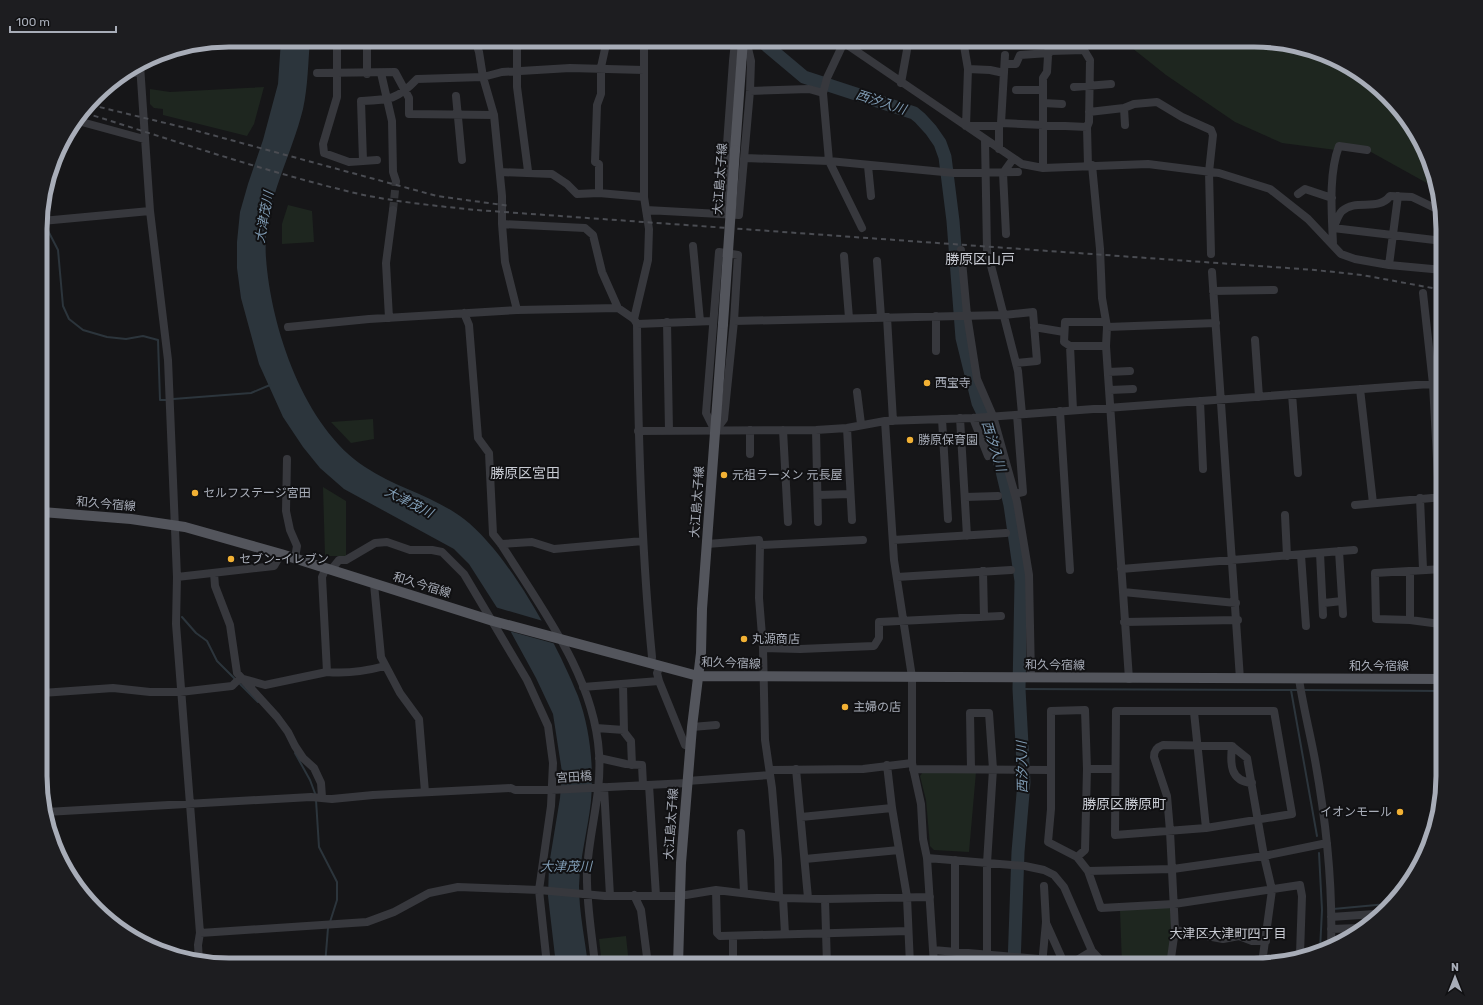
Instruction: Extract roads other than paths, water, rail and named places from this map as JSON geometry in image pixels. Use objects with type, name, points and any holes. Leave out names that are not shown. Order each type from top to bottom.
[{"type":"main road","name":"大江島太子線","points":[[678,958],[680,896],[687,782],[701,653],[702,610],[715,431],[718,322],[744,47]]},
{"type":"main road","name":"和久今宿線","points":[[47,512],[131,518],[175,525],[233,539],[493,621],[698,676],[1129,679],[1436,679]]},
{"type":"street","points":[[336,47],[337,97],[323,144],[324,153],[349,162],[377,160]]},
{"type":"street","points":[[367,47],[367,74]]},
{"type":"street","points":[[478,47],[480,52],[483,77],[494,115],[500,172],[502,224],[506,262],[517,310]]},
{"type":"street","points":[[517,47],[516,70],[528,171]]},
{"type":"street","points":[[599,193],[599,164],[595,162],[597,105],[601,94],[601,67],[605,47]]},
{"type":"street","points":[[644,47],[644,197],[649,229],[648,260],[636,321],[638,431],[645,591],[652,657],[659,681],[685,746],[691,747]]},
{"type":"street","points":[[722,214],[734,47]]},
{"type":"street","points":[[646,210],[739,215],[750,92],[751,62],[747,47]]},
{"type":"street","points":[[842,47],[827,78],[823,93],[829,161],[862,228]]},
{"type":"street","points":[[851,47],[901,83],[1022,164],[1043,168],[1090,165],[1148,164],[1219,173],[1270,189],[1308,219],[1341,254],[1355,259],[1389,265],[1436,269]]},
{"type":"street","points":[[901,83],[907,47]]},
{"type":"street","points":[[964,47],[968,69],[966,126]]},
{"type":"street","points":[[1043,168],[1043,78],[1047,72],[1049,47]]},
{"type":"street","points":[[1006,64],[1016,64],[1020,55],[1084,50],[1090,60],[1089,122],[1087,127],[1100,249],[1102,298],[1107,324],[1106,346],[1112,408],[1124,622],[1129,679]]},
{"type":"street","points":[[999,149],[1004,73],[1006,64],[1005,55]]},
{"type":"street","points":[[733,61],[741,75],[751,62]]},
{"type":"street","points":[[363,161],[361,101],[388,100],[406,91],[417,79],[483,77],[516,70],[601,67],[644,70]]},
{"type":"street","points":[[968,69],[990,70],[1004,73]]},
{"type":"street","points":[[140,70],[150,211],[168,360],[178,577],[176,624],[180,692],[200,933],[198,945],[199,955]]},
{"type":"street","points":[[317,73],[336,72],[367,74],[395,72],[409,98],[409,114],[458,116],[494,115]]},
{"type":"street","points":[[381,73],[392,121],[393,172],[396,181]]},
{"type":"street","points":[[1074,87],[1111,84]]},
{"type":"street","points":[[750,92],[809,89],[823,93]]},
{"type":"street","points":[[1016,90],[1043,90]]},
{"type":"street","points":[[456,96],[462,160]]},
{"type":"street","points":[[1089,112],[1124,108],[1134,104],[1157,102],[1182,117],[1211,130],[1213,135],[1209,172],[1211,254]]},
{"type":"street","points":[[1043,103],[1062,104]]},
{"type":"street","points":[[1124,108],[1125,125]]},
{"type":"street","points":[[82,122],[144,139]]},
{"type":"street","points":[[966,126],[1000,125],[1087,127]]},
{"type":"street","points":[[985,140],[987,250],[1016,363],[1020,414],[1023,492],[1015,494]]},
{"type":"street","points":[[1333,245],[1332,198],[1334,158],[1339,146],[1367,150]]},
{"type":"street","points":[[745,158],[829,161],[868,166],[954,173],[1018,172]]},
{"type":"street","points":[[1006,234],[1003,173],[1013,159]]},
{"type":"street","points":[[868,166],[871,196]]},
{"type":"street","points":[[500,172],[528,171],[552,174],[567,184],[577,194],[599,193],[644,197]]},
{"type":"street","points":[[1298,194],[1305,189],[1332,198]]},
{"type":"street","points":[[1333,228],[1342,211],[1358,205],[1376,205],[1387,201],[1390,196],[1412,197],[1435,209]]},
{"type":"street","points":[[1389,265],[1398,196]]},
{"type":"street","points":[[389,318],[386,263],[392,210]]},
{"type":"street","points":[[47,221],[150,211]]},
{"type":"street","points":[[502,224],[585,228],[593,235],[602,272],[618,308],[636,321],[718,322],[719,252],[738,255],[734,321],[724,419],[715,431]]},
{"type":"street","points":[[1333,228],[1436,240]]},
{"type":"street","points":[[693,246],[700,321]]},
{"type":"street","points":[[960,250],[967,315],[977,379],[993,416],[1015,494],[1029,575],[1029,678]]},
{"type":"street","points":[[844,256],[849,318]]},
{"type":"street","points":[[876,261],[884,317],[893,421]]},
{"type":"street","points":[[1212,272],[1238,620],[1240,679]]},
{"type":"street","points":[[1213,291],[1274,290]]},
{"type":"street","points":[[1423,293],[1436,426]]},
{"type":"street","points":[[288,327],[464,313],[517,310],[618,308]]},
{"type":"street","points":[[734,321],[1004,315],[1033,312],[1037,361],[1016,363]]},
{"type":"street","points":[[464,313],[468,325],[478,438],[489,453],[493,534],[501,544],[560,638],[583,686],[596,728],[610,896]]},
{"type":"street","points":[[936,316],[936,351]]},
{"type":"street","points":[[667,322],[668,431]]},
{"type":"street","points":[[1106,346],[1070,346],[1064,342],[1065,322],[1107,324],[1216,323]]},
{"type":"street","points":[[1034,327],[1064,332]]},
{"type":"street","points":[[1256,340],[1259,397]]},
{"type":"street","points":[[1070,346],[1073,410]]},
{"type":"street","points":[[1108,372],[1130,371]]},
{"type":"street","points":[[638,431],[816,430],[847,428],[861,424],[885,421],[973,418],[1436,384]]},
{"type":"street","points":[[1110,390],[1134,389]]},
{"type":"street","points":[[1360,389],[1373,503]]},
{"type":"street","points":[[857,392],[861,424]]},
{"type":"street","points":[[1292,394],[1298,473]]},
{"type":"street","points":[[1200,401],[1203,469]]},
{"type":"street","points":[[1060,411],[1070,570]]},
{"type":"street","points":[[960,418],[967,536]]},
{"type":"street","points":[[973,418],[988,456]]},
{"type":"street","points":[[942,419],[948,519]]},
{"type":"street","points":[[885,421],[893,540],[902,621],[912,677],[913,766],[921,804],[923,839],[928,858],[934,958]]},
{"type":"street","points":[[847,428],[852,520]]},
{"type":"street","points":[[750,430],[750,454]]},
{"type":"street","points":[[783,430],[788,522]]},
{"type":"street","points":[[816,430],[818,522]]},
{"type":"street","points":[[287,459],[286,512],[290,530],[297,546],[295,558]]},
{"type":"street","points":[[818,495],[850,494]]},
{"type":"street","points":[[965,497],[998,496]]},
{"type":"street","points":[[1355,505],[1436,497]]},
{"type":"street","points":[[1420,498],[1423,569]]},
{"type":"street","points":[[1285,515],[1287,556]]},
{"type":"street","points":[[893,540],[1006,534]]},
{"type":"street","points":[[707,544],[759,540],[759,598],[763,648],[762,677],[765,740],[770,772],[785,934]]},
{"type":"street","points":[[760,545],[863,540]]},
{"type":"street","points":[[501,544],[532,542],[554,549],[643,541]]},
{"type":"street","points":[[327,672],[322,577],[328,569],[339,560],[346,560],[375,543],[387,542],[410,550],[432,550],[442,552],[464,574],[527,680],[548,726],[553,763],[551,806],[539,890],[547,958]]},
{"type":"street","points":[[1121,569],[1354,550]]},
{"type":"street","points":[[1339,552],[1343,614]]},
{"type":"street","points":[[1320,553],[1324,603],[1323,615]]},
{"type":"street","points":[[178,577],[274,566],[281,554]]},
{"type":"street","points":[[1302,555],[1306,626]]},
{"type":"street","points":[[1436,569],[1375,573],[1376,619],[1436,621]]},
{"type":"street","points":[[897,577],[1011,570]]},
{"type":"street","points":[[1410,570],[1410,620]]},
{"type":"street","points":[[983,571],[984,617]]},
{"type":"street","points":[[214,573],[215,586],[230,626],[237,673],[276,717],[288,732],[303,758],[314,768],[321,783],[322,797]]},
{"type":"street","points":[[374,584],[381,657],[400,693],[419,719],[425,792]]},
{"type":"street","points":[[1123,592],[1236,603]]},
{"type":"street","points":[[1324,603],[1342,601]]},
{"type":"street","points":[[763,648],[800,649],[874,646],[879,638],[879,622],[1001,616]]},
{"type":"street","points":[[1124,622],[1238,620]]},
{"type":"street","points":[[240,678],[265,685],[327,672],[339,673],[367,670],[385,666]]},
{"type":"street","points":[[47,694],[113,688],[150,692],[180,692],[232,686],[240,678]]},
{"type":"street","points":[[1299,679],[1315,760],[1327,843],[1331,917],[1330,941]]},
{"type":"street","points":[[583,686],[659,681]]},
{"type":"street","points":[[623,684],[624,730],[632,741],[632,765]]},
{"type":"street","points":[[1077,857],[1085,850],[1087,769],[1085,710],[1051,711],[1051,809],[1048,842],[1077,857],[1088,871],[1101,908],[1174,904],[1300,885],[1302,896],[1300,952]]},
{"type":"street","points":[[1116,711],[1194,712],[1274,711],[1292,814],[1206,828],[1115,835],[1116,711]]},
{"type":"street","points":[[1194,712],[1206,828]]},
{"type":"street","points":[[970,769],[970,713],[989,713],[993,769],[987,863],[987,958]]},
{"type":"street","points":[[692,727],[716,725]]},
{"type":"street","points":[[596,728],[624,730]]},
{"type":"street","points":[[1172,958],[1175,930],[1173,869],[1167,796],[1154,757],[1154,752],[1158,747],[1164,745],[1232,746],[1247,758],[1264,856],[1272,890],[1263,958]]},
{"type":"street","points":[[1232,746],[1231,754],[1235,776],[1240,781],[1252,783]]},
{"type":"street","points":[[599,758],[632,765],[642,765],[646,785],[656,896]]},
{"type":"street","points":[[887,766],[892,808],[907,897],[910,958]]},
{"type":"street","name":"宮田橋","points":[[51,812],[311,797],[332,799],[425,792],[511,788],[515,790],[551,790],[646,785],[687,782],[796,769],[862,769],[887,766],[913,766],[970,769],[1050,770]]},
{"type":"street","points":[[796,769],[808,898]]},
{"type":"street","points":[[1087,769],[1115,769]]},
{"type":"street","points":[[594,958],[587,895],[587,870],[602,787]]},
{"type":"street","points":[[800,817],[892,808]]},
{"type":"street","points":[[741,833],[744,892]]},
{"type":"street","points":[[1088,871],[1173,869],[1264,856],[1327,843]]},
{"type":"street","points":[[805,859],[899,850]]},
{"type":"street","points":[[928,858],[1025,866],[1044,870],[1059,880],[1067,893],[1073,911],[1092,951],[1098,958]]},
{"type":"street","points":[[955,860],[955,958]]},
{"type":"street","points":[[1042,958],[1046,922],[1044,886]]},
{"type":"street","points":[[200,933],[368,922],[394,912],[429,893],[458,887],[539,890],[610,896],[680,896],[716,890],[781,897],[825,899],[930,897]]},
{"type":"street","points":[[716,890],[717,933],[720,936],[908,931]]},
{"type":"street","points":[[634,895],[641,910],[647,958]]},
{"type":"street","points":[[825,899],[827,958]]},
{"type":"street","points":[[1331,917],[1372,914]]},
{"type":"street","points":[[1046,922],[1062,958]]},
{"type":"street","points":[[1331,929],[1353,928]]},
{"type":"street","points":[[1175,930],[1223,939],[1239,936],[1252,941],[1266,941]]},
{"type":"street","points":[[733,936],[733,958]]},
{"type":"street","points":[[933,950],[987,953],[1026,958]]},
{"type":"street","points":[[1082,958],[1092,951]]},
{"type":"water","name":"大津茂川","points":[[281,47],[310,47],[307,83],[303,109],[278,182],[268,220],[266,239],[266,258],[269,285],[283,344],[294,374],[308,402],[324,427],[343,449],[365,467],[389,481],[440,504],[464,519],[498,554],[530,601],[569,674],[586,721],[592,775],[591,801],[579,886],[581,916],[587,958],[555,958],[548,896],[549,865],[560,798],[562,772],[553,714],[536,678],[501,614],[469,564],[454,549],[344,489],[320,468],[303,447],[283,417],[259,364],[241,298],[237,268],[237,242],[240,212],[263,140],[278,84]]},
{"type":"waterway","name":"西汐入川","points":[[768,47],[804,77],[914,113],[931,130],[940,143],[945,157],[953,221],[962,338],[978,403],[988,424],[1002,471],[1010,505],[1021,581],[1019,689],[1024,782],[1018,852],[1014,958]]},
{"type":"waterway","points":[[47,229],[58,250],[63,306],[69,319],[83,330],[107,337],[126,339],[143,336],[158,340],[160,400],[168,400]]},
{"type":"waterway","points":[[173,399],[251,393],[270,385]]},
{"type":"waterway","points":[[182,617],[196,633],[207,641],[217,661],[235,679]]},
{"type":"waterway","points":[[238,682],[258,702]]},
{"type":"waterway","points":[[1019,689],[1299,690]]},
{"type":"waterway","points":[[1291,690],[1317,836]]},
{"type":"waterway","points":[[1304,690],[1436,691]]},
{"type":"waterway","points":[[295,753],[310,780],[316,796]]},
{"type":"waterway","points":[[316,800],[319,847],[337,882],[337,900],[330,922]]},
{"type":"waterway","points":[[1319,853],[1322,910],[1320,945]]},
{"type":"waterway","points":[[1333,909],[1384,904]]},
{"type":"waterway","points":[[326,958],[328,928]]},
{"type":"tunnel","points":[[393,210],[396,181]]},
{"type":"railway","points":[[95,106],[190,129],[437,196],[510,206]]},
{"type":"railway","points":[[88,114],[290,176],[359,194],[417,204],[476,210],[1315,270],[1362,275],[1436,289]]},
{"type":"place","name":"西宝寺","points":[[927,383]]},
{"type":"place","name":"勝原保育園","points":[[910,440]]},
{"type":"place","name":"元祖ラーメン 元長屋","points":[[724,475]]},
{"type":"place","name":"セルフステージ宮田","points":[[195,493]]},
{"type":"place","name":"セブン-イレブン","points":[[231,559]]},
{"type":"place","name":"丸源商店","points":[[744,639]]},
{"type":"place","name":"主婦の店","points":[[845,707]]},
{"type":"place","name":"イオンモール","points":[[1400,812]]},
{"type":"district","name":"勝原区山戸","points":[[980,259]]},
{"type":"district","name":"勝原区宮田","points":[[525,473]]},
{"type":"district","name":"勝原区勝原町","points":[[1124,804]]},
{"type":"district","name":"大津区大津町四丁目","points":[[1228,933]]}]
